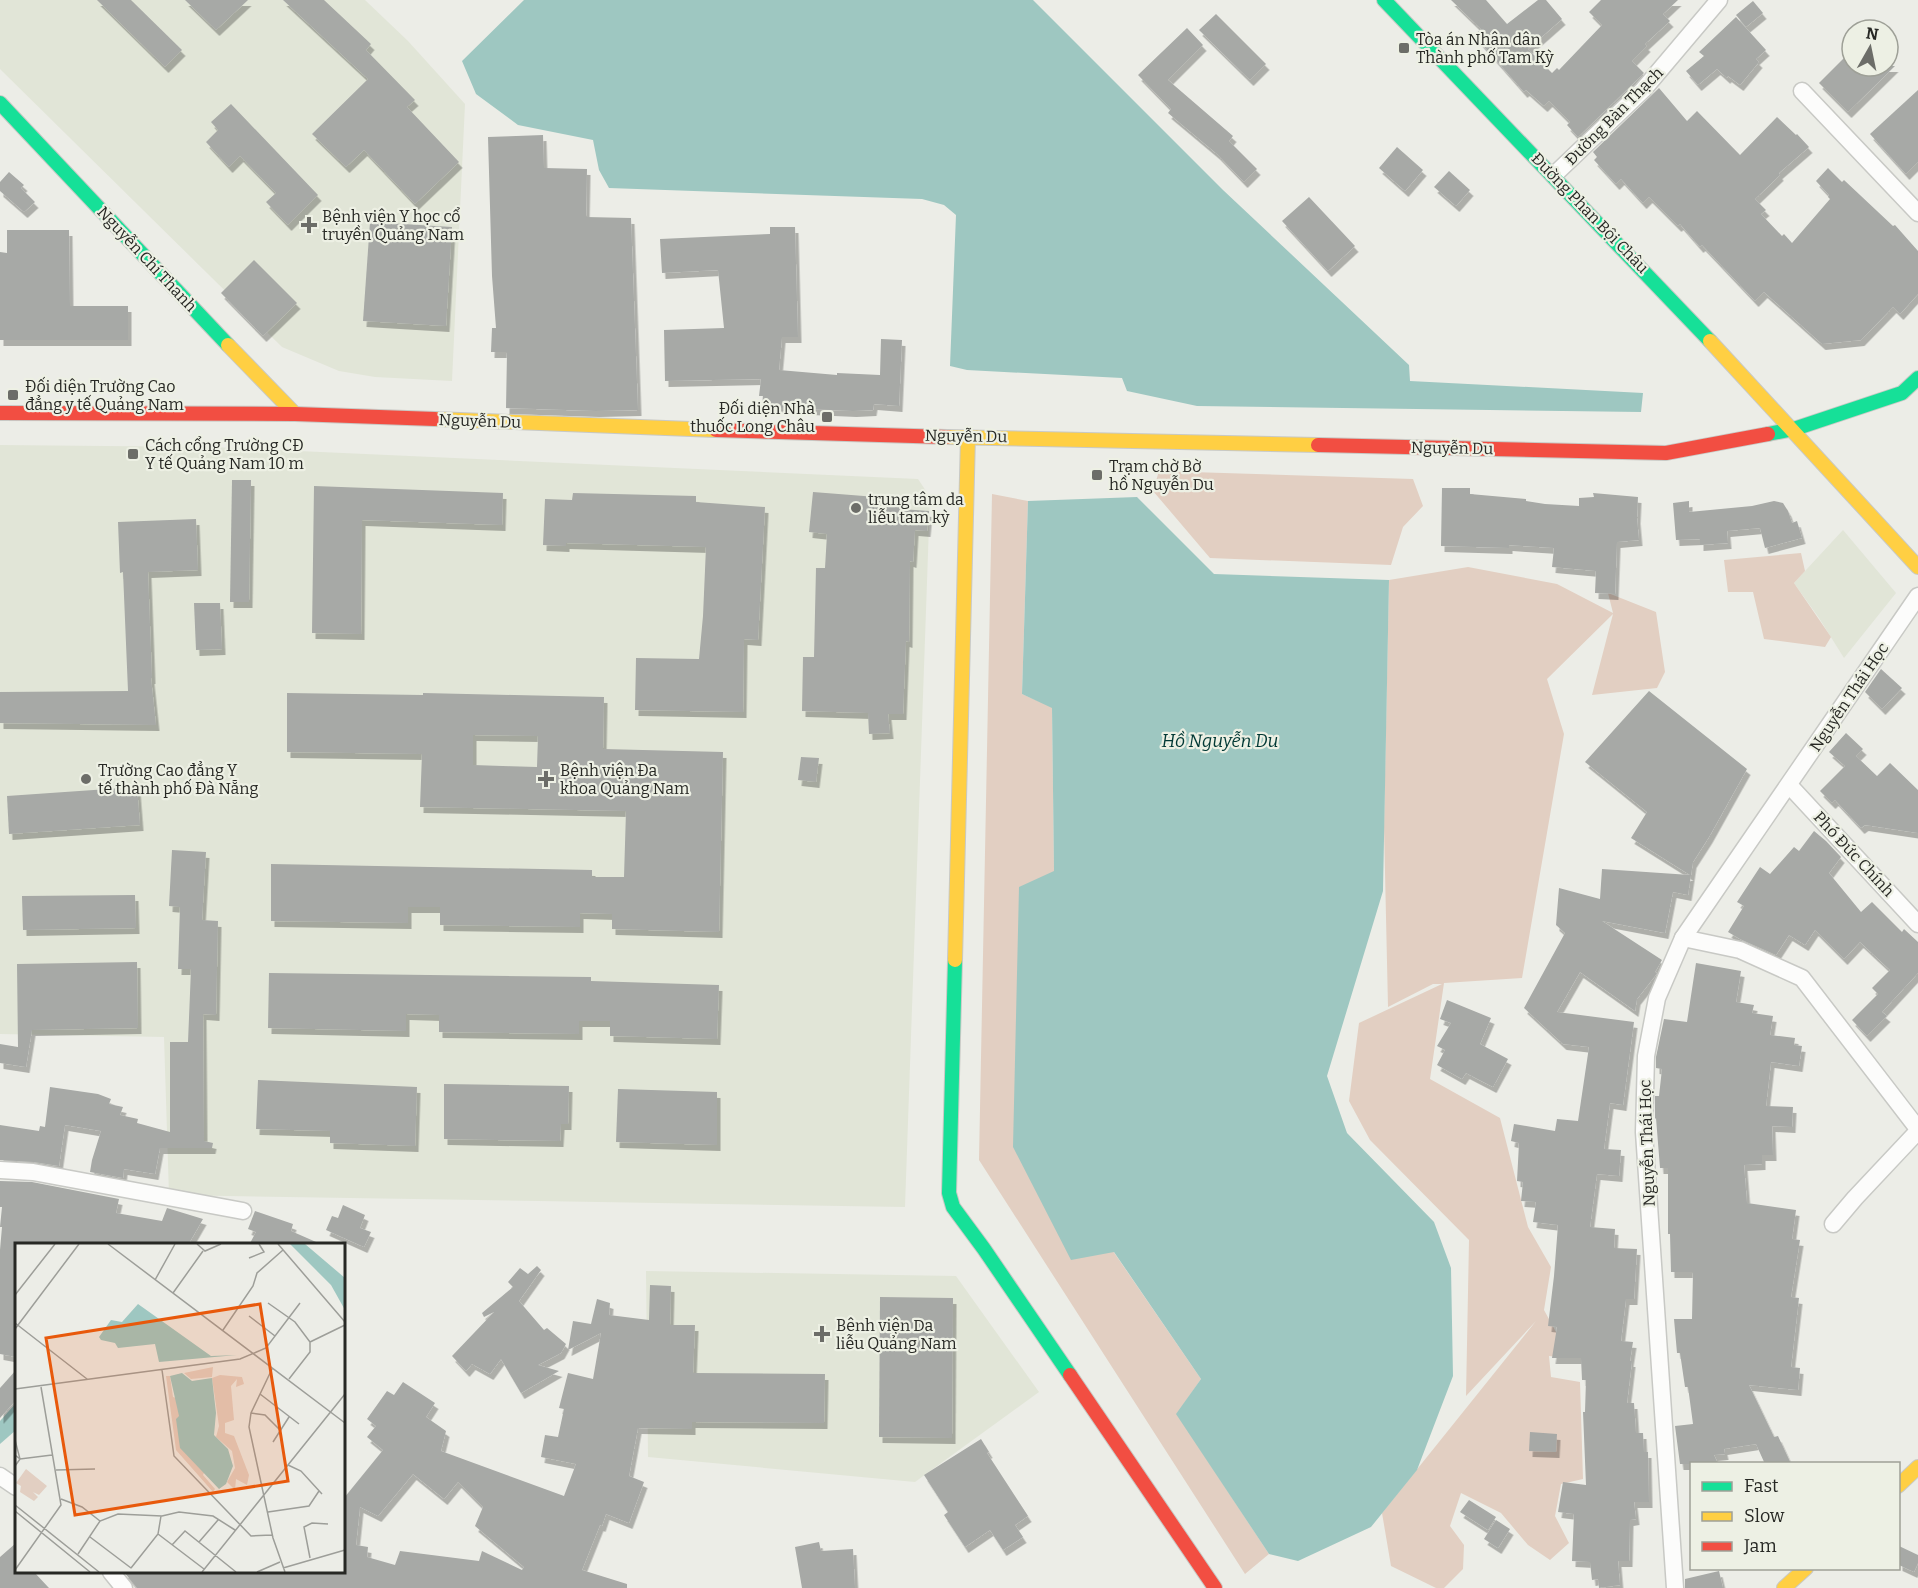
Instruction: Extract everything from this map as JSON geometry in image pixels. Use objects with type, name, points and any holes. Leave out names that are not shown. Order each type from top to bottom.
[{"type":"street","name":"Đường Phan Bội Châu","points":[[1384,0],[1554,175],[1794,429],[1918,567]]},
{"type":"street","name":"Đường Bàn Thạch","points":[[1554,175],[1643,90],[1719,0]]},
{"type":"street","points":[[1802,91],[1918,213]]},
{"type":"street","name":"Nguyễn Chí Thanh","points":[[0,103],[295,414]]},
{"type":"street","name":"Nguyễn Du","points":[[0,413],[295,414],[807,433],[1666,453],[1794,429],[1902,393],[1918,378]]},
{"type":"street","points":[[968,436],[949,1193],[953,1207],[991,1258],[1215,1588]]},
{"type":"street","name":"Nguyễn Thái Học","points":[[1675,1588],[1644,1132],[1646,1056],[1657,998],[1683,938],[1918,596]]},
{"type":"street","name":"Phó Đức Chính","points":[[1790,785],[1918,924]]},
{"type":"street","points":[[1683,938],[1740,950],[1802,978],[1918,1130],[1833,1224]]},
{"type":"street","points":[[0,1170],[33,1172],[243,1211]]},
{"type":"street","points":[[1900,1485],[1918,1467]]},
{"type":"street","points":[[0,1476],[15,1486]]},
{"type":"street","points":[[1784,1588],[1805,1570]]},
{"type":"street","points":[[112,1573],[124,1588]]},
{"type":"shaded area","name":"Bệnh viện Y học cổ truyền Quảng Nam","points":[[0,0],[365,0],[408,41],[465,104],[452,381],[375,377],[339,371],[282,347],[0,69]]},
{"type":"shaded area","name":"Bệnh viện Đa khoa Quảng Nam","points":[[0,445],[212,447],[918,479],[930,497],[905,1207],[169,1195],[164,1037],[0,1034]]},
{"type":"shaded area","points":[[1159,471],[1413,479],[1423,506],[1403,527],[1391,565],[1210,558],[1153,491]]},
{"type":"shaded area","points":[[992,494],[1028,501],[1022,694],[1052,707],[1054,871],[1113,1251],[1201,1379],[1177,1414],[1269,1554],[1245,1574],[979,1160]]},
{"type":"shaded area","points":[[1843,530],[1896,593],[1844,658],[1794,583]]},
{"type":"shaded area","points":[[1801,553],[1805,571],[1794,583],[1831,637],[1825,647],[1764,639],[1753,592],[1728,592],[1724,560]]},
{"type":"shaded area","points":[[1468,567],[1557,584],[1613,613],[1608,593],[1656,612],[1665,672],[1657,688],[1592,695],[1613,614],[1547,679],[1564,734],[1522,978],[1444,983],[1430,1079],[1500,1118],[1528,1227],[1551,1267],[1544,1310],[1556,1332],[1566,1333],[1568,1358],[1549,1356],[1551,1377],[1580,1382],[1583,1479],[1561,1484],[1555,1516],[1569,1543],[1550,1560],[1528,1545],[1501,1513],[1461,1493],[1450,1526],[1464,1545],[1463,1569],[1444,1588],[1436,1588],[1391,1566],[1382,1513],[1536,1321],[1466,1396],[1469,1240],[1370,1140],[1349,1101],[1359,1023],[1442,984],[1433,984],[1388,1007],[1384,827],[1389,580]]},
{"type":"shaded area","name":"Bệnh viện Da liễu Quảng Nam","points":[[646,1271],[956,1276],[1039,1392],[915,1482],[648,1457]]},
{"type":"water","points":[[524,0],[1033,0],[1223,190],[1409,365],[1410,381],[1643,393],[1641,412],[1197,406],[1127,391],[1122,378],[967,370],[950,366],[956,215],[944,205],[922,199],[609,188],[599,170],[593,140],[518,125],[476,94],[462,61]]},
{"type":"water","name":"Hồ Nguyễn Du","points":[[1137,497],[1214,574],[1389,580],[1383,891],[1327,1076],[1347,1133],[1434,1222],[1451,1268],[1453,1376],[1417,1470],[1371,1527],[1298,1561],[1269,1554],[1176,1414],[1201,1379],[1114,1252],[1071,1260],[1013,1147],[1019,887],[1054,871],[1052,708],[1022,694],[1028,501]]},
{"type":"water","points":[[15,1404],[15,1431],[0,1444],[0,1421]]},
{"type":"building","points":[[97,0],[131,0],[182,50],[165,67]]},
{"type":"building","points":[[185,0],[248,0],[216,30]]},
{"type":"building","points":[[283,0],[324,0],[371,44],[366,50],[415,100],[407,107],[459,162],[415,204],[364,150],[346,167],[312,134],[368,79]]},
{"type":"building","points":[[1451,0],[1486,0],[1507,24],[1538,0],[1546,0],[1562,19],[1528,49],[1552,73],[1557,68],[1559,70],[1602,25],[1589,12],[1601,0],[1678,0],[1663,14],[1670,21],[1645,44],[1647,46],[1632,61],[1644,73],[1578,137],[1567,125],[1570,122],[1549,101],[1544,106],[1526,90],[1524,92],[1474,35],[1481,29]]},
{"type":"building","points":[[1753,1],[1763,13],[1746,27],[1736,15]]},
{"type":"building","points":[[1216,14],[1266,64],[1250,80],[1199,30]]},
{"type":"building","points":[[1736,17],[1766,50],[1756,59],[1759,62],[1740,85],[1717,69],[1698,85],[1686,71],[1704,56],[1699,52]]},
{"type":"building","points":[[1187,28],[1203,45],[1168,80],[1233,136],[1229,141],[1257,169],[1244,182],[1217,154],[1168,113],[1171,109],[1138,75]]},
{"type":"building","points":[[1840,62],[1840,78],[1883,78],[1848,112],[1819,83]]},
{"type":"building","points":[[1659,88],[1687,121],[1697,111],[1740,155],[1777,117],[1809,147],[1779,173],[1780,175],[1755,199],[1766,210],[1761,214],[1792,243],[1830,199],[1816,181],[1828,168],[1893,226],[1895,225],[1918,251],[1918,294],[1900,314],[1893,307],[1861,340],[1822,344],[1764,292],[1755,301],[1680,224],[1678,226],[1649,197],[1643,203],[1621,179],[1616,184],[1594,160],[1597,157],[1593,152]]},
{"type":"building","points":[[1918,90],[1918,162],[1906,174],[1870,134]]},
{"type":"building","points":[[231,104],[318,195],[288,225],[266,202],[276,193],[240,156],[229,167],[206,142],[218,130],[211,122]]},
{"type":"building","points":[[543,135],[544,168],[587,169],[586,217],[631,218],[638,410],[506,408],[507,352],[491,352],[492,328],[496,328],[492,276],[488,137]]},
{"type":"building","points":[[1397,147],[1423,170],[1405,191],[1379,168]]},
{"type":"building","points":[[1449,171],[1470,190],[1456,206],[1434,187]]},
{"type":"building","points":[[9,172],[24,185],[21,188],[35,202],[24,212],[0,191],[0,182]]},
{"type":"building","points":[[1309,197],[1355,246],[1328,271],[1282,221]]},
{"type":"building","points":[[370,222],[452,227],[446,326],[363,321]]},
{"type":"building","points":[[770,227],[795,227],[798,337],[782,337],[779,370],[837,375],[837,373],[880,375],[881,339],[902,340],[899,406],[874,404],[873,410],[853,411],[763,407],[763,396],[759,396],[761,379],[665,381],[664,330],[724,328],[718,270],[662,273],[660,239],[770,234]]},
{"type":"building","points":[[7,230],[69,230],[70,306],[128,306],[128,340],[0,340],[0,252],[7,253]]},
{"type":"building","points":[[254,260],[297,303],[263,336],[221,293]]},
{"type":"building","points":[[232,480],[251,480],[249,602],[230,602]]},
{"type":"building","points":[[314,486],[503,493],[502,525],[362,520],[361,634],[312,633]]},
{"type":"building","points":[[1442,488],[1470,488],[1470,494],[1579,506],[1579,498],[1594,497],[1593,493],[1638,497],[1639,540],[1617,542],[1615,594],[1595,593],[1596,571],[1552,567],[1554,548],[1509,545],[1509,548],[1441,546]]},
{"type":"building","points":[[813,492],[902,499],[901,509],[929,511],[927,531],[915,530],[913,562],[910,561],[909,642],[906,641],[903,714],[888,714],[890,733],[869,734],[868,713],[802,711],[803,657],[814,657],[816,568],[825,568],[827,534],[809,532]]},
{"type":"building","points":[[573,493],[696,496],[696,502],[765,507],[758,640],[744,639],[743,712],[635,710],[636,658],[699,659],[706,547],[566,543],[566,546],[543,545],[545,499],[572,500]]},
{"type":"building","points":[[1689,501],[1689,512],[1752,506],[1774,501],[1783,503],[1792,523],[1797,521],[1802,538],[1765,548],[1760,528],[1727,531],[1728,543],[1700,545],[1700,539],[1676,540],[1673,503]]},
{"type":"building","points":[[196,519],[198,570],[148,572],[151,678],[156,725],[0,723],[0,692],[128,691],[123,572],[120,573],[118,522]]},
{"type":"building","points":[[194,603],[220,603],[222,649],[196,650]]},
{"type":"building","points":[[1881,669],[1902,688],[1882,709],[1865,692]]},
{"type":"building","points":[[1649,691],[1747,769],[1693,862],[1688,895],[1673,892],[1665,933],[1602,921],[1662,960],[1655,972],[1657,973],[1637,999],[1635,1011],[1580,972],[1557,1012],[1634,1022],[1623,1105],[1610,1103],[1604,1149],[1621,1150],[1619,1176],[1597,1174],[1590,1227],[1615,1229],[1614,1248],[1637,1249],[1634,1299],[1626,1299],[1621,1341],[1633,1342],[1627,1403],[1634,1403],[1636,1433],[1643,1433],[1644,1452],[1648,1452],[1649,1502],[1634,1502],[1636,1519],[1630,1520],[1629,1561],[1618,1561],[1620,1585],[1599,1588],[1598,1579],[1592,1580],[1590,1562],[1572,1561],[1574,1514],[1558,1512],[1563,1482],[1586,1485],[1583,1412],[1585,1412],[1586,1380],[1582,1380],[1581,1358],[1552,1358],[1557,1327],[1548,1326],[1558,1225],[1533,1222],[1536,1202],[1521,1201],[1523,1182],[1517,1181],[1519,1143],[1511,1141],[1514,1124],[1555,1131],[1557,1119],[1578,1121],[1589,1047],[1563,1044],[1524,1008],[1565,933],[1556,925],[1559,888],[1600,899],[1602,869],[1690,875],[1631,838],[1647,812],[1585,762]]},
{"type":"building","points":[[287,693],[604,697],[603,749],[723,752],[719,932],[612,929],[612,914],[580,913],[580,927],[440,925],[440,907],[408,907],[408,923],[271,921],[271,864],[592,870],[592,877],[624,877],[626,811],[420,807],[422,754],[287,752]],"holes":[[[473,735],[538,736],[537,767],[473,765]]]},
{"type":"building","points":[[1846,733],[1863,749],[1856,756],[1877,776],[1890,763],[1918,790],[1918,833],[1865,825],[1861,828],[1835,800],[1832,803],[1820,791],[1845,766],[1829,752]]},
{"type":"building","points":[[801,757],[819,758],[816,782],[798,780]]},
{"type":"building","points":[[137,787],[140,825],[9,834],[7,796]]},
{"type":"building","points":[[1814,831],[1841,857],[1829,873],[1861,912],[1872,902],[1902,932],[1904,929],[1918,942],[1918,973],[1882,1012],[1887,1016],[1867,1036],[1852,1020],[1878,994],[1872,988],[1890,970],[1860,942],[1844,959],[1815,930],[1805,945],[1789,935],[1776,955],[1728,932],[1744,906],[1737,902],[1760,867],[1770,874],[1794,847],[1799,851]]},
{"type":"building","points":[[172,850],[206,852],[202,920],[218,921],[216,1015],[203,1014],[204,1141],[213,1143],[212,1148],[160,1148],[155,1174],[124,1169],[123,1178],[90,1172],[101,1131],[65,1125],[59,1166],[0,1160],[0,1125],[39,1131],[40,1126],[45,1127],[50,1087],[98,1094],[111,1099],[109,1104],[123,1107],[120,1115],[138,1119],[137,1123],[170,1132],[170,1042],[188,1042],[191,969],[178,969],[180,907],[169,906]]},
{"type":"building","points":[[135,895],[136,928],[23,930],[22,896]]},
{"type":"building","points":[[137,962],[138,1028],[32,1030],[26,1067],[0,1063],[0,1044],[18,1047],[17,964]]},
{"type":"building","points":[[1696,963],[1741,971],[1736,1002],[1754,1005],[1752,1013],[1773,1016],[1770,1035],[1795,1038],[1794,1045],[1802,1046],[1799,1066],[1771,1062],[1766,1106],[1793,1107],[1792,1127],[1772,1126],[1773,1155],[1762,1155],[1762,1164],[1744,1165],[1747,1203],[1796,1210],[1792,1239],[1800,1240],[1791,1297],[1799,1298],[1791,1367],[1800,1368],[1798,1390],[1749,1385],[1774,1437],[1778,1436],[1790,1462],[1764,1462],[1756,1444],[1724,1449],[1725,1454],[1714,1455],[1717,1462],[1680,1464],[1675,1426],[1693,1424],[1688,1387],[1685,1387],[1680,1353],[1677,1353],[1674,1319],[1692,1319],[1693,1272],[1671,1272],[1670,1234],[1668,1234],[1668,1168],[1660,1168],[1655,1096],[1659,1096],[1662,1069],[1656,1068],[1656,1057],[1664,1019],[1687,1022]]},
{"type":"building","points":[[269,973],[591,977],[591,981],[719,985],[717,1039],[610,1036],[610,1021],[579,1021],[579,1034],[439,1032],[439,1015],[406,1014],[406,1031],[268,1028]]},
{"type":"building","points":[[1447,1000],[1491,1018],[1480,1044],[1508,1059],[1493,1087],[1466,1073],[1462,1079],[1437,1065],[1445,1050],[1437,1046],[1451,1023],[1440,1019]]},
{"type":"building","points":[[258,1080],[417,1087],[415,1146],[330,1143],[330,1131],[256,1129]]},
{"type":"building","points":[[444,1084],[569,1086],[568,1124],[561,1124],[560,1141],[444,1139]]},
{"type":"building","points":[[618,1089],[717,1092],[717,1145],[616,1142]]},
{"type":"building","points":[[0,1181],[32,1182],[119,1199],[116,1213],[162,1221],[167,1208],[203,1219],[189,1243],[15,1243],[15,1357],[0,1354],[2,1207],[0,1207]]},
{"type":"building","points":[[343,1205],[365,1215],[360,1228],[371,1232],[364,1247],[326,1230],[332,1216],[338,1218]]},
{"type":"building","points":[[255,1211],[293,1224],[291,1231],[318,1243],[250,1243],[256,1232],[248,1229]]},
{"type":"building","points":[[537,1266],[541,1270],[519,1301],[544,1330],[547,1328],[566,1344],[561,1353],[538,1365],[559,1371],[521,1393],[501,1359],[490,1374],[472,1364],[466,1371],[452,1356],[494,1312],[484,1317],[482,1313],[513,1287],[508,1282],[520,1268],[528,1274]]},
{"type":"building","points":[[650,1285],[671,1286],[670,1325],[695,1325],[693,1373],[825,1374],[824,1423],[692,1422],[692,1429],[638,1428],[629,1476],[644,1482],[629,1523],[606,1514],[582,1570],[627,1584],[627,1588],[137,1588],[125,1573],[345,1573],[345,1497],[383,1450],[367,1437],[376,1426],[367,1419],[387,1391],[394,1395],[403,1382],[435,1403],[426,1417],[446,1431],[441,1451],[564,1496],[576,1464],[541,1457],[545,1435],[558,1437],[564,1409],[559,1408],[568,1373],[593,1379],[601,1333],[568,1350],[573,1321],[591,1324],[597,1299],[610,1303],[609,1315],[649,1320]],"holes":[[[413,1474],[444,1499],[458,1482],[483,1507],[475,1526],[524,1567],[522,1570],[482,1551],[479,1561],[400,1551],[395,1565],[367,1557],[368,1547],[356,1545],[360,1507],[378,1516]]]},
{"type":"building","points":[[880,1297],[953,1298],[952,1438],[879,1437]]},
{"type":"building","points":[[15,1371],[15,1401],[0,1418],[0,1388]]},
{"type":"building","points":[[1530,1432],[1557,1434],[1556,1452],[1529,1451]]},
{"type":"building","points":[[981,1439],[989,1452],[987,1453],[1028,1516],[1015,1525],[1023,1537],[1003,1550],[990,1530],[965,1547],[944,1515],[948,1512],[924,1475]]},
{"type":"building","points":[[1469,1500],[1496,1517],[1488,1530],[1460,1512]]},
{"type":"building","points":[[1496,1520],[1510,1529],[1498,1548],[1484,1539]]},
{"type":"building","points":[[819,1542],[821,1551],[853,1549],[855,1588],[802,1588],[795,1547]]},
{"type":"building","points":[[15,1544],[15,1573],[35,1573],[49,1588],[0,1588],[0,1557]]},
{"type":"building","points":[[1900,1546],[1918,1555],[1918,1563],[1914,1572],[1900,1565]]},
{"type":"building","points":[[1719,1571],[1723,1588],[1685,1588],[1685,1579]]},
{"type":"traffic: fast","points":[[1384,0],[1710,341]]},
{"type":"traffic: fast","points":[[0,103],[228,345]]},
{"type":"traffic: fast","points":[[1768,434],[1794,429],[1902,393],[1918,378]]},
{"type":"traffic: fast","points":[[955,960],[949,1193],[953,1207],[1070,1375]]},
{"type":"traffic: slow","points":[[1710,341],[1918,567]]},
{"type":"traffic: slow","points":[[228,345],[295,414]]},
{"type":"traffic: slow","points":[[435,419],[716,430]]},
{"type":"traffic: slow","points":[[955,960],[968,436]]},
{"type":"traffic: slow","points":[[947,437],[1318,445]]},
{"type":"traffic: slow","points":[[1900,1484],[1918,1467]]},
{"type":"traffic: slow","points":[[1784,1588],[1804,1570]]},
{"type":"traffic: jam","points":[[0,413],[295,414],[435,419]]},
{"type":"traffic: jam","points":[[716,430],[947,437]]},
{"type":"traffic: jam","points":[[1318,445],[1666,453],[1768,434]]},
{"type":"traffic: jam","points":[[1070,1375],[1215,1588]]},
{"type":"place","name":"Tòa án Nhân dân Thành phố Tam Kỳ","points":[[1404,48]]},
{"type":"place","name":"Bệnh viện Y học cổ truyền Quảng Nam","points":[[309,225]]},
{"type":"place","name":"Đối diện Trường Cao đẳng y tế Quảng Nam","points":[[13,395]]},
{"type":"place","name":"Đối diện Nhà thuốc Long Châu","points":[[827,417]]},
{"type":"place","name":"Cách cổng Trường CĐ Y tế Quảng Nam 10 m","points":[[133,454]]},
{"type":"place","name":"Trạm chờ Bờ hồ Nguyễn Du","points":[[1097,475]]},
{"type":"place","name":"trung tâm da liễu tam kỳ","points":[[856,508]]},
{"type":"place","name":"Trường Cao đẳng Y tế thành phố Đà Nẵng","points":[[86,779]]},
{"type":"place","name":"Bệnh viện Đa khoa Quảng Nam","points":[[546,779]]},
{"type":"place","name":"Bệnh viện Da liễu Quảng Nam","points":[[822,1334]]}]
